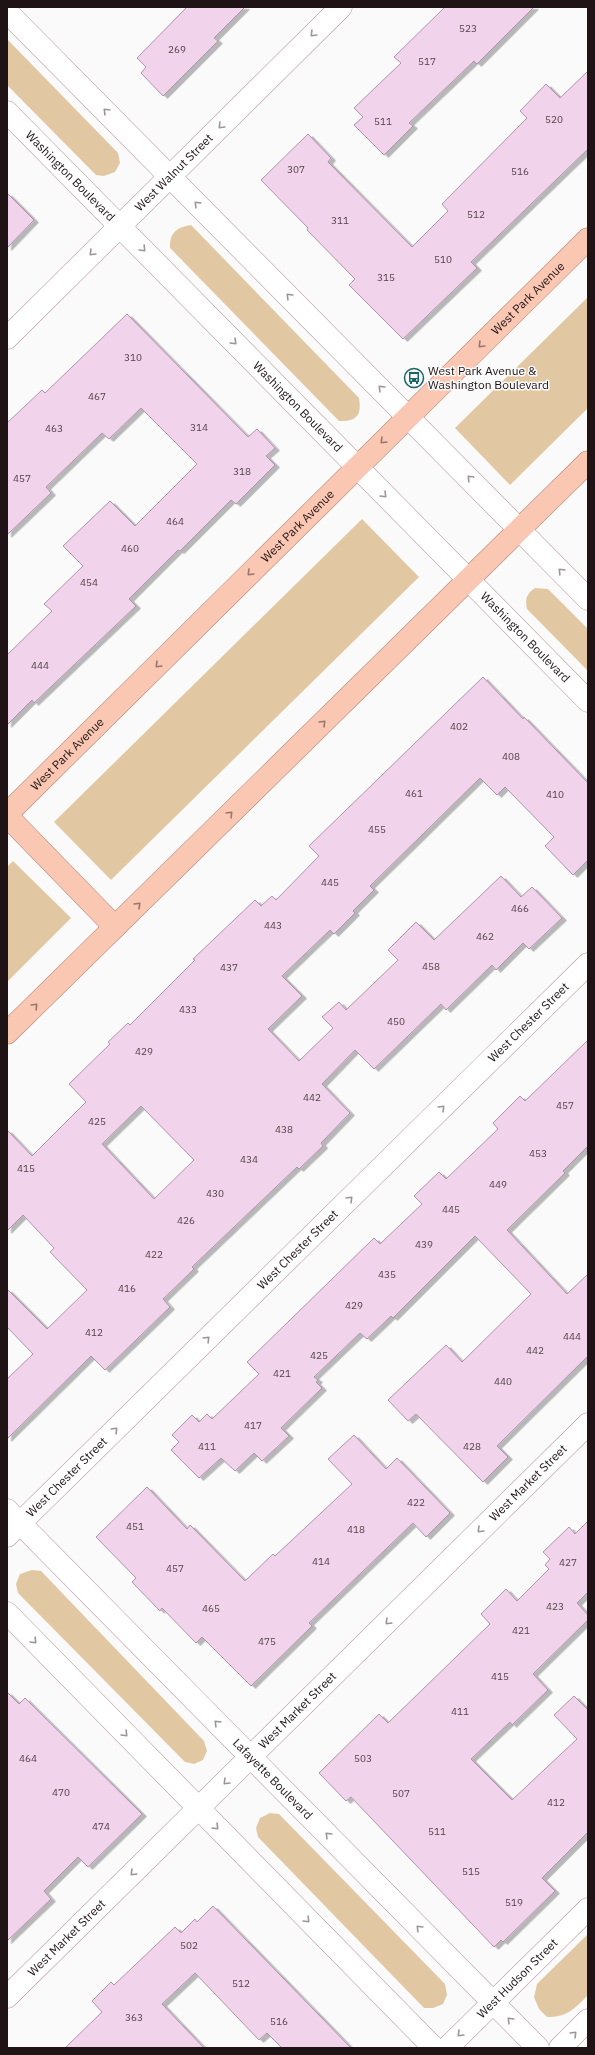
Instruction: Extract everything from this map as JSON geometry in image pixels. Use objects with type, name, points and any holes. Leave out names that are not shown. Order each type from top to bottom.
[{"type":"highway","name":"West Park Avenue","points":[[7,815],[588,239]]},
{"type":"highway","points":[[7,1033],[588,462]]},
{"type":"highway","points":[[7,815],[115,927]]},
{"type":"street","name":"West Walnut Street","points":[[7,338],[341,7]]},
{"type":"street","points":[[7,12],[588,599]]},
{"type":"street","name":"Washington Boulevard","points":[[7,112],[588,701]]},
{"type":"street","name":"West Chester Street","points":[[11,1523],[588,964]]},
{"type":"street","name":"West Market Street","points":[[7,1997],[588,1424]]},
{"type":"street","name":"Lafayette Boulevard","points":[[11,1523],[250,1757],[538,2048]]},
{"type":"street","points":[[7,1613],[434,2048]]},
{"type":"street","name":"West Hudson Street","points":[[447,2048],[588,1909]]},
{"type":"street","points":[[560,2048],[588,2020]]},
{"type":"shaded area","points":[[7,39],[118,153],[120,163],[115,172],[104,176],[96,175],[7,85]]},
{"type":"shaded area","points":[[191,225],[359,398],[360,409],[359,413],[354,419],[339,421],[170,248],[171,238],[175,232],[182,227]]},
{"type":"shaded area","points":[[588,297],[588,408],[510,485],[455,428]]},
{"type":"shaded area","points":[[362,519],[419,577],[111,880],[54,822]]},
{"type":"shaded area","points":[[535,588],[548,589],[588,629],[588,671],[527,609],[527,597]]},
{"type":"shaded area","points":[[13,861],[71,918],[7,982],[7,867]]},
{"type":"shaded area","points":[[32,1570],[41,1571],[204,1741],[207,1751],[203,1760],[194,1764],[185,1762],[18,1593],[16,1584],[20,1574]]},
{"type":"shaded area","points":[[270,1813],[279,1814],[445,1984],[447,1995],[443,2004],[433,2008],[424,2008],[258,1837],[256,1828],[260,1818]]},
{"type":"shaded area","points":[[588,1934],[588,1995],[566,2014],[547,2017],[539,2009],[534,1997],[537,1984]]},
{"type":"building","points":[[187,7],[245,7],[214,38],[218,41],[163,96],[141,73],[146,67],[137,58]]},
{"type":"building","points":[[445,7],[534,7],[477,64],[474,61],[409,123],[413,126],[384,155],[354,125],[363,117],[354,108],[401,63],[394,57]]},
{"type":"building","points":[[588,71],[588,149],[471,262],[477,268],[403,339],[349,285],[355,279],[261,180],[308,134],[331,158],[328,162],[412,247],[448,211],[442,204],[527,118],[520,111],[546,84],[560,98]]},
{"type":"building","points":[[7,193],[34,220],[7,248]]},
{"type":"building","points":[[127,314],[248,437],[257,429],[275,448],[266,456],[275,465],[236,504],[231,500],[180,551],[178,550],[129,599],[136,606],[34,703],[32,700],[7,725],[7,655],[52,611],[44,604],[83,566],[63,546],[110,501],[135,526],[197,464],[141,408],[109,439],[102,433],[46,487],[51,493],[7,535],[7,423],[42,390],[45,393]]},
{"type":"building","points":[[483,677],[588,783],[588,860],[573,875],[545,846],[554,837],[505,787],[497,795],[480,778],[370,886],[374,890],[353,911],[355,913],[334,934],[330,930],[282,976],[302,996],[268,1029],[299,1061],[333,1028],[322,1017],[339,1002],[346,1010],[398,960],[388,950],[416,922],[434,940],[501,876],[521,897],[532,887],[562,918],[529,949],[523,943],[496,970],[492,965],[446,1010],[441,1004],[374,1069],[355,1050],[322,1084],[350,1113],[321,1143],[323,1146],[299,1169],[297,1167],[192,1267],[194,1269],[163,1299],[170,1307],[105,1370],[91,1356],[7,1439],[7,1379],[33,1354],[7,1327],[7,1289],[47,1329],[87,1290],[50,1252],[54,1248],[23,1215],[7,1231],[7,1130],[32,1156],[86,1102],[69,1084],[110,1044],[108,1042],[128,1023],[130,1025],[195,960],[193,959],[255,900],[261,906],[272,896],[276,900],[319,856],[309,846]],"holes":[[[141,1106],[194,1160],[154,1199],[102,1144]]]},
{"type":"building","points":[[588,1040],[588,1146],[563,1171],[565,1173],[507,1230],[567,1294],[588,1274],[588,1356],[497,1446],[508,1457],[483,1482],[416,1414],[408,1421],[388,1400],[446,1345],[462,1362],[531,1294],[475,1236],[393,1318],[391,1316],[367,1339],[360,1333],[314,1377],[318,1380],[316,1382],[322,1388],[281,1428],[289,1436],[262,1461],[254,1453],[235,1471],[221,1458],[199,1478],[171,1450],[179,1442],[172,1435],[192,1415],[199,1422],[207,1414],[212,1419],[259,1374],[247,1362],[374,1238],[380,1244],[422,1204],[414,1196],[439,1172],[446,1179],[498,1129],[493,1123],[520,1096],[525,1101]]},
{"type":"building","points":[[354,1435],[386,1469],[397,1458],[450,1513],[426,1537],[413,1523],[309,1623],[312,1626],[251,1686],[202,1637],[196,1643],[162,1608],[160,1611],[132,1582],[136,1578],[96,1537],[147,1487],[187,1529],[190,1525],[245,1581],[273,1554],[275,1556],[352,1484],[328,1459]]},
{"type":"building","points":[[588,1521],[588,1592],[577,1603],[588,1615],[588,1620],[533,1674],[548,1690],[512,1725],[510,1722],[471,1759],[512,1800],[577,1739],[554,1715],[574,1696],[588,1710],[588,1832],[542,1878],[555,1891],[503,1942],[501,1940],[494,1947],[351,1797],[346,1801],[319,1773],[379,1714],[388,1723],[490,1624],[481,1614],[506,1589],[517,1601],[549,1569],[545,1565],[550,1559],[543,1552],[569,1527],[575,1534]]},
{"type":"building","points":[[7,1692],[19,1704],[25,1698],[142,1814],[88,1867],[78,1857],[44,1891],[51,1899],[7,1941]]},
{"type":"building","points":[[213,1906],[351,2048],[282,2048],[267,2033],[259,2040],[195,1973],[162,2004],[204,2048],[65,2048],[102,2012],[92,2001],[111,1982],[114,1985],[175,1927],[181,1933],[195,1919],[197,1922]]},
{"type":"place","name":"West Park Avenue & Washington Boulevard","points":[[414,378]]}]
